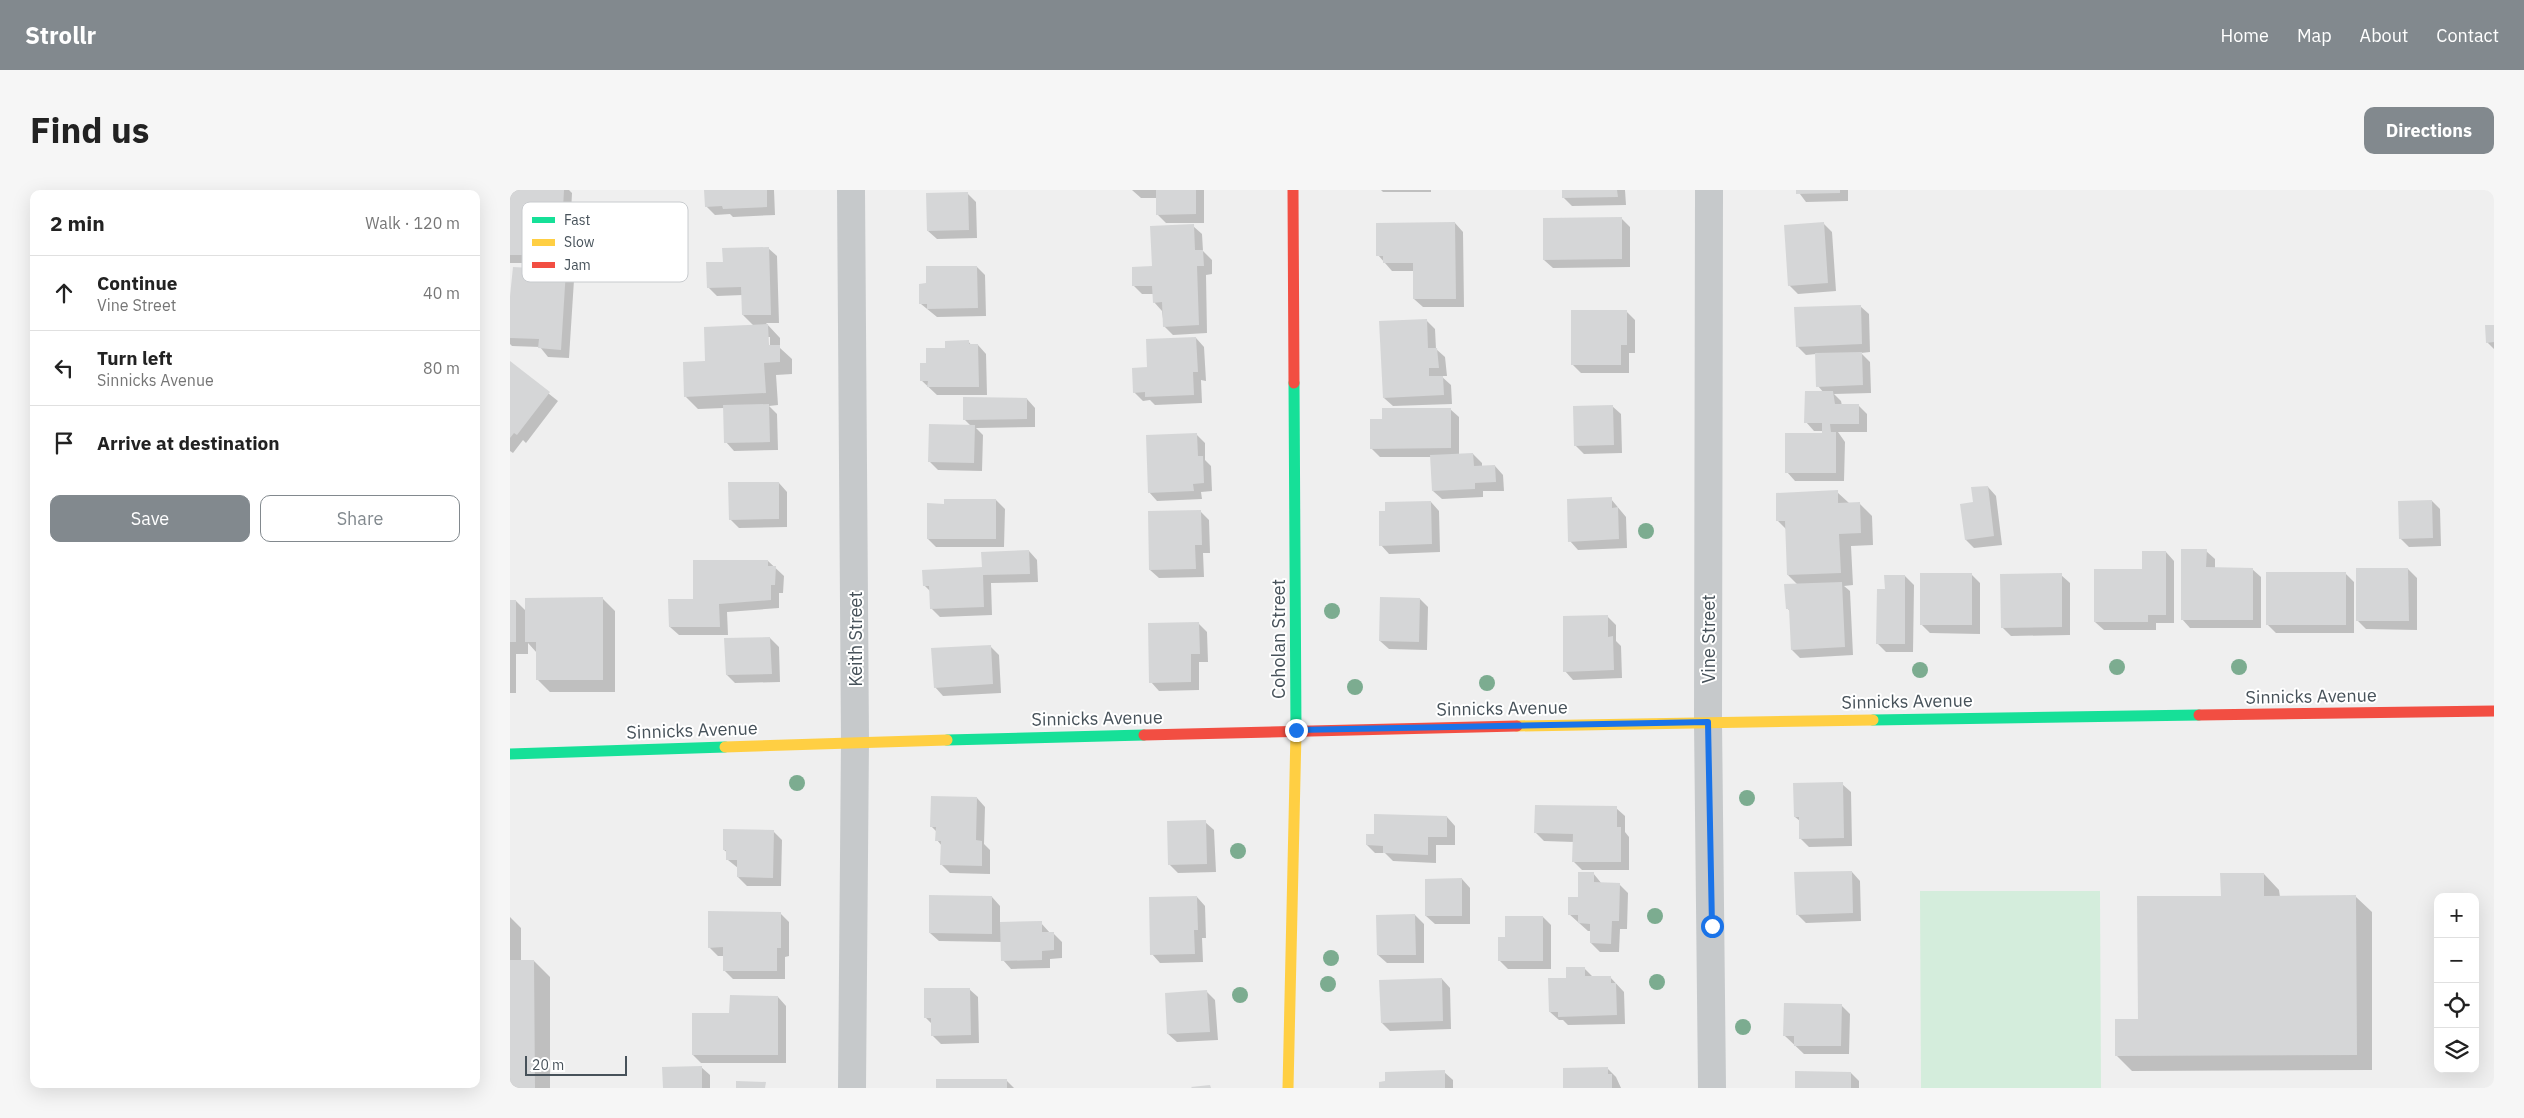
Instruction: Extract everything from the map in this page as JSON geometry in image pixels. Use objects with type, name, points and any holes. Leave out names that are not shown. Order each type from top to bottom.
[{"type":"street","name":"Keith Street","points":[[851,190],[856,741],[852,1088]]},
{"type":"street","name":"Coholan Street","points":[[1288,1088],[1296,730],[1293,190]]},
{"type":"street","name":"Vine Street","points":[[1709,190],[1708,722],[1712,1088]]},
{"type":"street","name":"Sinnicks Avenue","points":[[510,754],[856,741],[1296,730],[2494,710]]},
{"type":"green space","points":[[1920,891],[2100,891],[2101,1088],[1921,1088]]},
{"type":"building","points":[[510,190],[564,190],[563,202],[522,202],[522,255],[510,255]]},
{"type":"building","points":[[704,190],[767,190],[767,207],[723,209],[722,206],[705,207]]},
{"type":"building","points":[[1156,190],[1196,190],[1196,214],[1156,215]]},
{"type":"building","points":[[1562,190],[1617,190],[1618,197],[1562,198]]},
{"type":"building","points":[[1796,190],[1840,190],[1840,193],[1796,194]]},
{"type":"building","points":[[968,192],[969,230],[927,231],[926,193]]},
{"type":"building","points":[[1622,217],[1622,259],[1543,260],[1543,218]]},
{"type":"building","points":[[1455,222],[1456,299],[1413,299],[1413,263],[1383,263],[1383,256],[1376,256],[1376,223]]},
{"type":"building","points":[[1824,222],[1828,283],[1788,286],[1784,225]]},
{"type":"building","points":[[1194,224],[1195,250],[1203,250],[1204,266],[1197,266],[1199,325],[1163,327],[1162,302],[1153,303],[1152,286],[1132,286],[1132,267],[1152,266],[1150,226]]},
{"type":"building","points":[[769,247],[771,315],[742,315],[741,287],[707,288],[706,262],[723,262],[722,248]]},
{"type":"building","points":[[926,266],[977,266],[978,308],[927,309],[927,304],[919,304],[919,284],[926,283]]},
{"type":"building","points":[[513,267],[522,268],[522,282],[565,282],[561,350],[538,348],[539,339],[510,338],[510,296]]},
{"type":"building","points":[[1861,305],[1862,344],[1796,347],[1794,307]]},
{"type":"building","points":[[1571,310],[1627,310],[1627,345],[1621,345],[1621,365],[1571,365]]},
{"type":"building","points":[[1427,319],[1428,348],[1437,348],[1439,368],[1429,368],[1429,376],[1443,376],[1444,395],[1383,398],[1379,321]]},
{"type":"building","points":[[768,324],[769,345],[780,345],[780,362],[764,363],[766,393],[684,397],[683,362],[705,361],[704,327]]},
{"type":"building","points":[[2485,325],[2494,325],[2494,342],[2486,343]]},
{"type":"building","points":[[1196,337],[1198,372],[1193,372],[1194,395],[1145,397],[1145,392],[1133,393],[1132,368],[1147,367],[1146,339]]},
{"type":"building","points":[[969,340],[969,344],[978,344],[979,387],[927,387],[928,381],[920,381],[920,363],[926,363],[926,348],[945,348],[945,341]]},
{"type":"building","points":[[1862,352],[1863,385],[1816,387],[1815,353]]},
{"type":"building","points":[[510,361],[550,392],[517,435],[514,433],[510,438]]},
{"type":"building","points":[[1805,391],[1833,391],[1835,404],[1859,404],[1859,424],[1830,424],[1831,432],[1836,432],[1836,473],[1785,473],[1785,433],[1822,433],[1822,423],[1804,423]]},
{"type":"building","points":[[963,397],[1027,398],[1027,419],[963,420]]},
{"type":"building","points":[[769,404],[770,442],[724,443],[723,405]]},
{"type":"building","points":[[1613,405],[1614,445],[1574,446],[1573,406]]},
{"type":"building","points":[[1382,408],[1451,408],[1451,448],[1370,449],[1370,419],[1382,419]]},
{"type":"building","points":[[929,424],[975,425],[974,463],[928,462]]},
{"type":"building","points":[[1197,433],[1198,456],[1203,456],[1204,483],[1193,484],[1194,491],[1148,493],[1146,435]]},
{"type":"building","points":[[1473,453],[1474,466],[1495,465],[1496,482],[1475,483],[1475,489],[1432,491],[1430,455]]},
{"type":"building","points":[[728,482],[779,482],[779,519],[729,520]]},
{"type":"building","points":[[1988,486],[1994,536],[1965,540],[1960,504],[1973,502],[1971,487]]},
{"type":"building","points":[[1838,490],[1838,503],[1860,502],[1861,533],[1839,534],[1841,573],[1787,575],[1785,521],[1776,521],[1776,493]]},
{"type":"building","points":[[1612,497],[1612,508],[1618,507],[1619,539],[1568,542],[1567,499]]},
{"type":"building","points":[[944,499],[996,499],[996,539],[927,539],[927,503],[944,504]]},
{"type":"building","points":[[2432,500],[2433,538],[2399,539],[2398,501]]},
{"type":"building","points":[[1431,501],[1432,544],[1379,546],[1379,511],[1385,511],[1385,502]]},
{"type":"building","points":[[1201,510],[1202,545],[1195,545],[1196,569],[1149,570],[1148,511]]},
{"type":"building","points":[[2181,549],[2207,549],[2206,567],[2253,568],[2253,620],[2181,620]]},
{"type":"building","points":[[1029,550],[1030,574],[983,575],[984,607],[930,609],[929,586],[923,586],[922,570],[982,567],[981,552]]},
{"type":"building","points":[[2142,551],[2166,551],[2166,615],[2148,615],[2148,622],[2094,622],[2094,569],[2142,569]]},
{"type":"building","points":[[693,560],[768,560],[768,566],[776,566],[775,585],[771,585],[771,600],[719,604],[720,627],[669,627],[668,599],[693,599]]},
{"type":"building","points":[[2356,568],[2408,568],[2409,621],[2356,621]]},
{"type":"building","points":[[2266,572],[2346,572],[2346,625],[2266,625]]},
{"type":"building","points":[[1920,573],[1972,573],[1972,625],[1920,625]]},
{"type":"building","points":[[2062,573],[2062,627],[2001,628],[2000,574]]},
{"type":"building","points":[[1884,575],[1905,575],[1905,644],[1876,644],[1877,589],[1885,589]]},
{"type":"building","points":[[1842,582],[1845,647],[1791,650],[1789,609],[1786,609],[1784,584]]},
{"type":"building","points":[[603,597],[603,680],[536,680],[536,642],[525,642],[525,598]]},
{"type":"building","points":[[1380,597],[1420,598],[1419,642],[1379,641]]},
{"type":"building","points":[[510,600],[516,600],[516,642],[510,642]]},
{"type":"building","points":[[1608,615],[1608,637],[1613,636],[1614,670],[1563,672],[1563,616]]},
{"type":"building","points":[[1199,622],[1200,654],[1191,654],[1191,682],[1149,683],[1148,623]]},
{"type":"building","points":[[770,637],[772,674],[726,675],[724,638]]},
{"type":"building","points":[[991,645],[993,684],[934,688],[931,648]]},
{"type":"building","points":[[1843,782],[1844,838],[1799,839],[1799,817],[1794,817],[1793,783]]},
{"type":"building","points":[[931,796],[977,797],[976,840],[982,841],[982,866],[940,865],[941,841],[935,841],[936,827],[930,827]]},
{"type":"building","points":[[1535,805],[1617,806],[1617,827],[1621,827],[1621,862],[1572,862],[1573,834],[1534,833]]},
{"type":"building","points":[[1374,814],[1447,816],[1447,837],[1428,837],[1428,855],[1383,853],[1383,846],[1366,845],[1366,834],[1374,834]]},
{"type":"building","points":[[1206,820],[1207,864],[1168,865],[1167,821]]},
{"type":"building","points":[[723,829],[774,830],[773,878],[737,877],[737,860],[726,860],[726,850],[723,850]]},
{"type":"building","points":[[1852,871],[1853,913],[1796,915],[1794,872]]},
{"type":"building","points":[[1578,872],[1594,872],[1594,882],[1620,883],[1619,921],[1612,921],[1611,944],[1590,943],[1590,924],[1578,923],[1578,915],[1568,915],[1568,897],[1578,897]]},
{"type":"building","points":[[2220,873],[2264,873],[2264,896],[2356,895],[2357,1055],[2115,1056],[2115,1019],[2138,1019],[2137,896],[2221,896]]},
{"type":"building","points":[[1462,878],[1462,916],[1425,916],[1425,879]]},
{"type":"building","points":[[929,895],[992,896],[992,934],[929,933]]},
{"type":"building","points":[[1197,896],[1198,930],[1194,930],[1195,954],[1150,955],[1149,897]]},
{"type":"building","points":[[708,911],[781,912],[781,948],[777,948],[777,971],[723,971],[723,947],[708,948]]},
{"type":"building","points":[[1415,914],[1416,955],[1377,955],[1376,915]]},
{"type":"building","points":[[1505,916],[1543,916],[1543,961],[1498,961],[1498,937],[1505,937]]},
{"type":"building","points":[[1042,921],[1042,932],[1054,932],[1054,950],[1042,951],[1042,960],[1001,961],[1000,922]]},
{"type":"building","points":[[510,960],[534,960],[535,1088],[510,1088]]},
{"type":"building","points":[[1566,967],[1585,967],[1585,976],[1611,976],[1611,983],[1616,983],[1617,1015],[1558,1017],[1558,1012],[1549,1012],[1548,978],[1566,978]]},
{"type":"building","points":[[1442,978],[1443,1021],[1381,1023],[1379,980]]},
{"type":"building","points":[[924,988],[970,988],[971,1035],[931,1036],[931,1018],[924,1018]]},
{"type":"building","points":[[1207,990],[1210,1032],[1167,1034],[1165,993]]},
{"type":"building","points":[[730,995],[778,996],[778,1055],[692,1055],[692,1013],[729,1013]]},
{"type":"building","points":[[1784,1003],[1842,1004],[1841,1046],[1794,1046],[1794,1036],[1783,1036]]},
{"type":"building","points":[[702,1066],[702,1088],[663,1088],[662,1067]]},
{"type":"building","points":[[1608,1067],[1608,1074],[1612,1074],[1612,1088],[1563,1088],[1563,1068]]},
{"type":"building","points":[[1445,1070],[1445,1088],[1379,1088],[1379,1082],[1385,1081],[1385,1072]]},
{"type":"building","points":[[1795,1071],[1851,1072],[1851,1088],[1795,1088]]},
{"type":"building","points":[[936,1079],[1007,1079],[1007,1088],[936,1088]]},
{"type":"building","points":[[736,1081],[766,1082],[765,1088],[736,1088]]},
{"type":"building","points":[[1210,1085],[1211,1088],[1191,1087]]},
{"type":"traffic: fast","points":[[1294,383],[1296,732]]},
{"type":"traffic: fast","points":[[1873,720],[2199,715]]},
{"type":"traffic: fast","points":[[947,740],[1144,735]]},
{"type":"traffic: fast","points":[[510,754],[725,747]]},
{"type":"traffic: slow","points":[[1517,726],[1873,720]]},
{"type":"traffic: slow","points":[[1288,1088],[1296,732]]},
{"type":"traffic: slow","points":[[725,747],[947,740]]},
{"type":"traffic: jam","points":[[1293,190],[1294,383]]},
{"type":"traffic: jam","points":[[2199,715],[2494,711]]},
{"type":"traffic: jam","points":[[1144,735],[1517,726]]},
{"type":"route","points":[[1296,730],[1708,722],[1712,926]]}]
